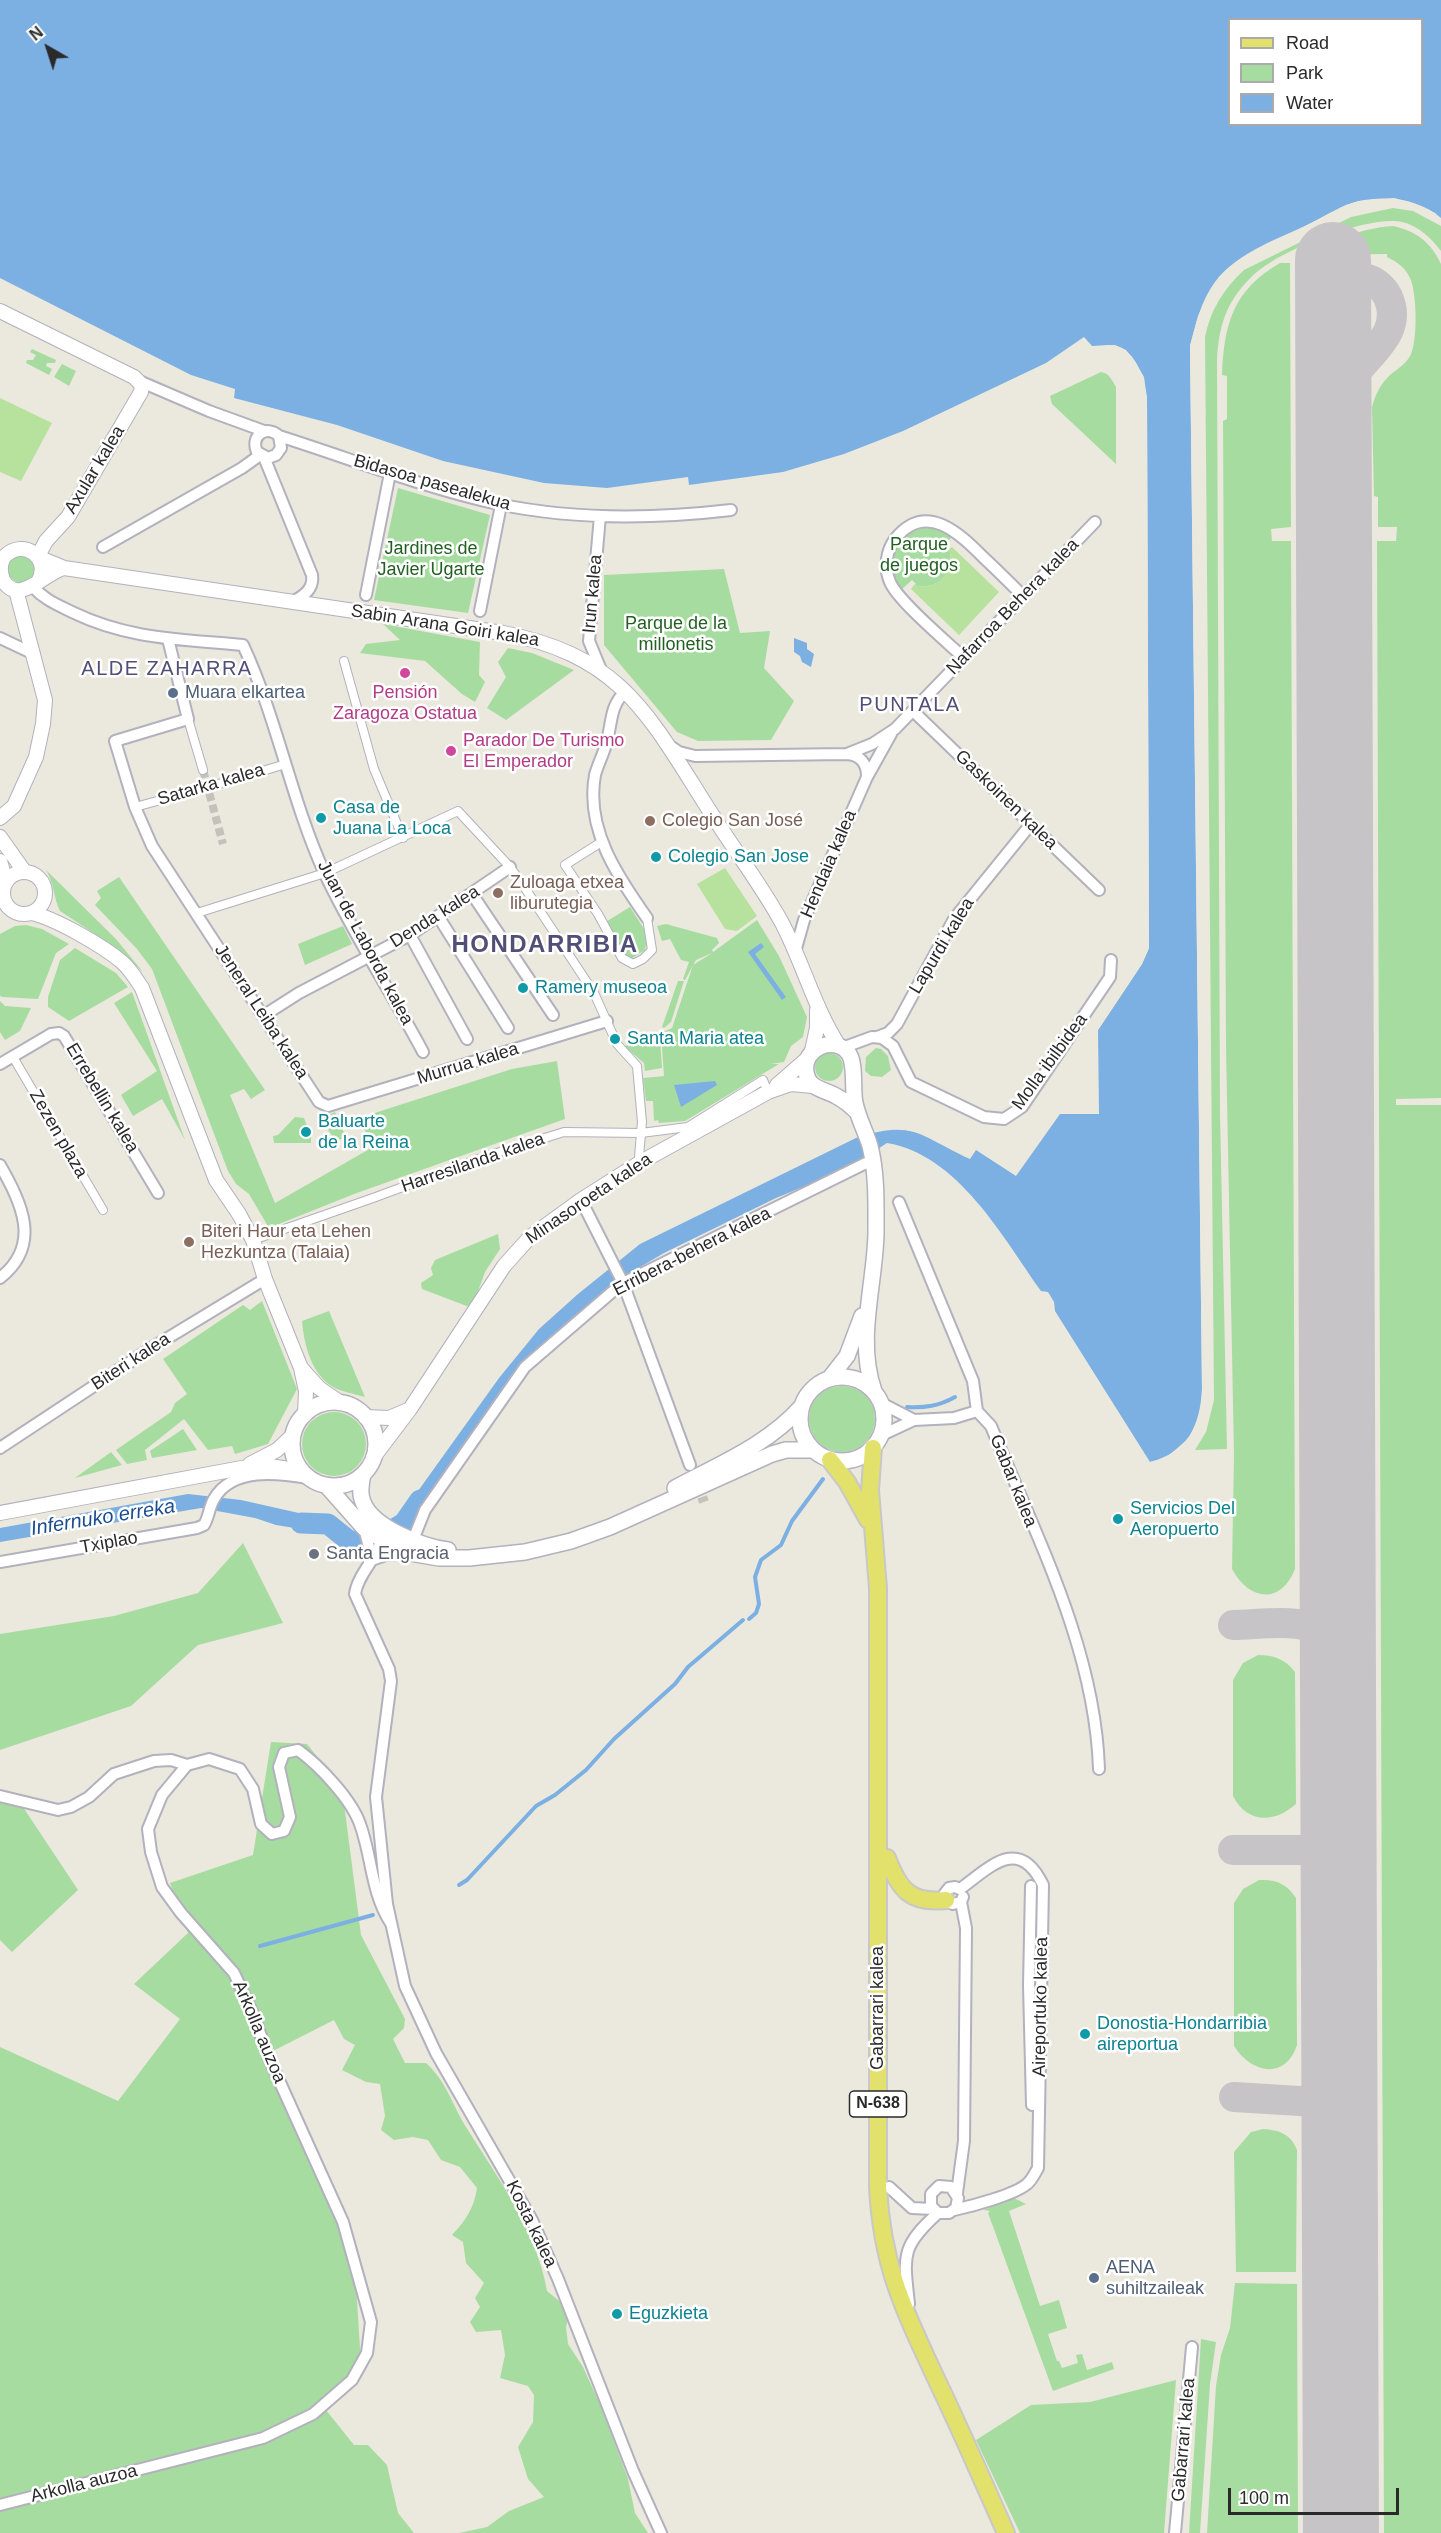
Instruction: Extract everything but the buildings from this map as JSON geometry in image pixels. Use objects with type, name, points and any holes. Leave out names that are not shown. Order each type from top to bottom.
[{"type":"main road","points":[[857,1112],[844,1100],[813,1086],[806,1072],[810,1054],[825,1044],[840,1047],[852,1068],[857,1112],[870,1145],[876,1234],[865,1354],[877,1397]]},
{"type":"main road","points":[[828,1092],[845,1086],[852,1068]]},
{"type":"main road","points":[[813,1450],[786,1450],[772,1454],[610,1527],[572,1541],[525,1552],[469,1558],[439,1558],[398,1543],[366,1520],[326,1485],[305,1474],[294,1458],[293,1435],[304,1415],[324,1404],[341,1403],[355,1409],[365,1417],[375,1440],[373,1458],[363,1474],[361,1498],[366,1520],[398,1543],[469,1552],[524,1546],[571,1535],[639,1508],[764,1440],[784,1424],[802,1406],[816,1387],[829,1379],[847,1356],[853,1343],[872,1275]]},
{"type":"main road","points":[[829,1379],[853,1378],[877,1397]]},
{"type":"main road","name":"N-638","points":[[873,1533],[870,1490],[877,1442],[885,1419],[877,1397]]},
{"type":"main road","points":[[802,1406],[800,1425],[813,1450]]},
{"type":"main road","points":[[830,1460],[839,1462],[858,1459],[877,1442]]},
{"type":"main road","name":"N-638","points":[[813,1450],[830,1460],[855,1494],[873,1533]]},
{"type":"main road","points":[[326,1485],[346,1484],[363,1474]]},
{"type":"main road","name":"Gabarrari kalea","points":[[873,1533],[878,1588],[879,2213],[887,2262],[907,2317],[1006,2533]]},
{"type":"main road","name":"Gabarrari kalea","points":[[879,1762],[887,1858],[889,2187],[893,2238],[909,2304],[940,2386]]},
{"type":"main road","points":[[887,1858],[899,1885],[908,1893],[924,1900],[953,1901]]},
{"type":"main road","points":[[878,2124],[884,2136],[884,2176],[889,2187]]},
{"type":"street","name":"Bidasoa pasealekua","points":[[0,311],[139,381],[209,411],[390,472],[501,504],[600,516],[684,516],[731,510]]},
{"type":"street","name":"Axular kalea","points":[[39,557],[46,542],[68,517],[141,392],[142,385],[139,381]]},
{"type":"street","points":[[264,431],[255,440],[255,448],[262,456],[312,575],[311,587],[303,597],[292,602]]},
{"type":"street","points":[[103,547],[262,456],[272,457],[279,452],[281,444],[279,436]]},
{"type":"street","points":[[366,595],[390,472]]},
{"type":"street","points":[[480,611],[501,504]]},
{"type":"street","name":"Irun kalea","points":[[600,516],[589,641],[601,670]]},
{"type":"street","name":"Nafarroa Behera kalea","points":[[666,744],[679,752],[695,756],[847,754],[872,744],[895,729],[1095,522]]},
{"type":"street","points":[[964,658],[900,596],[890,583],[887,558],[898,536],[920,523],[945,525],[959,534],[1023,596]]},
{"type":"street","points":[[0,819],[14,806],[36,757],[45,700],[16,590],[6,584],[0,572],[3,551],[22,548],[39,557],[42,572],[36,584]]},
{"type":"street","name":"Sabin Arana Goiri kalea","points":[[39,557],[64,568],[521,636],[555,646],[601,670],[626,691],[647,716],[773,908],[795,952],[816,1005],[840,1047]]},
{"type":"street","points":[[16,590],[36,584],[50,573],[64,568]]},
{"type":"street","points":[[36,584],[48,602],[91,621],[130,633],[168,639],[203,770]]},
{"type":"street","points":[[0,638],[34,654]]},
{"type":"street","name":"Juan de Laborda kalea","points":[[168,639],[243,645],[274,725],[294,794],[325,873],[423,1053]]},
{"type":"street","points":[[344,661],[374,769],[403,838]]},
{"type":"street","points":[[603,842],[565,865],[622,958],[633,964],[643,959],[652,950],[647,918],[609,860],[594,798],[596,774],[604,755],[613,709],[617,699],[626,691]]},
{"type":"street","name":"Gaskoinen kalea","points":[[913,711],[1100,890]]},
{"type":"street","name":"Jeneral Leiba kalea","points":[[188,719],[115,741],[135,807],[152,846],[319,1102],[328,1106]]},
{"type":"street","name":"Hendaia kalea","points":[[795,952],[804,920],[867,777],[879,752],[895,729]]},
{"type":"street","points":[[847,754],[855,755],[862,760],[867,777]]},
{"type":"street","name":"Satarka kalea","points":[[135,807],[286,764]]},
{"type":"street","points":[[197,913],[325,873],[458,811],[510,867],[594,993],[617,1044],[637,1066],[642,1122],[639,1157],[641,1162]]},
{"type":"street","name":"Lapurdi kalea","points":[[875,1038],[888,1033],[897,1024],[952,922],[1031,824]]},
{"type":"street","points":[[0,837],[24,871]]},
{"type":"street","points":[[0,861],[6,882],[2,903],[10,909],[61,924],[110,953],[122,962],[138,981],[216,1179],[253,1240],[265,1279],[301,1368],[306,1391],[304,1415]]},
{"type":"street","name":"Denda kalea","points":[[263,1016],[299,993],[410,934],[510,867]]},
{"type":"street","points":[[0,918],[26,914],[40,908],[45,899],[45,887],[41,880],[32,873],[24,871],[13,874],[6,882]]},
{"type":"street","points":[[472,894],[553,1015]]},
{"type":"street","points":[[45,899],[61,924]]},
{"type":"street","points":[[438,916],[507,1028]]},
{"type":"street","points":[[410,934],[467,1039]]},
{"type":"street","name":"Molla ibilbidea","points":[[875,1038],[893,1046],[911,1082],[984,1117],[1004,1119],[1022,1107],[1104,987],[1112,973],[1111,960]]},
{"type":"street","name":"Sabin Arana Goiri kalea","points":[[810,1054],[817,1028],[816,1005]]},
{"type":"street","name":"Murrua kalea","points":[[328,1106],[607,1022]]},
{"type":"street","name":"Errebellin kalea","points":[[0,1064],[51,1034],[59,1033],[68,1039],[158,1193]]},
{"type":"street","points":[[840,1047],[875,1038]]},
{"type":"street","points":[[852,1068],[875,1038]]},
{"type":"street","name":"Minasoroeta kalea","points":[[768,1092],[810,1054]]},
{"type":"street","name":"Zezen plaza","points":[[13,1057],[102,1210]]},
{"type":"street","name":"Harresilanda kalea","points":[[253,1240],[564,1132],[641,1133],[688,1127],[763,1080],[768,1092]]},
{"type":"street","name":"Minasoroeta kalea","points":[[373,1458],[410,1409],[511,1255],[530,1237],[581,1200],[641,1162],[768,1092],[791,1084],[813,1086]]},
{"type":"street","points":[[0,1165],[22,1214],[26,1236],[18,1258],[0,1278]]},
{"type":"street","name":"Erribera-behera kalea","points":[[390,1922],[376,1797],[391,1682],[389,1669],[355,1594],[360,1575],[369,1556],[398,1543],[425,1510],[525,1367],[623,1282],[870,1166]]},
{"type":"street","points":[[581,1200],[623,1282],[690,1465]]},
{"type":"street","name":"Gabar kalea","points":[[899,1202],[973,1381],[977,1411],[991,1426],[1061,1596],[1080,1649],[1098,1736],[1099,1769]]},
{"type":"street","name":"Biteri kalea","points":[[0,1448],[153,1347],[265,1279]]},
{"type":"street","points":[[301,1368],[319,1388],[341,1403]]},
{"type":"street","points":[[877,1397],[914,1420]]},
{"type":"street","points":[[365,1417],[389,1418],[410,1409]]},
{"type":"street","points":[[877,1442],[914,1420],[954,1418],[977,1411]]},
{"type":"street","points":[[236,1468],[268,1456],[293,1435]]},
{"type":"street","points":[[0,1513],[236,1468],[270,1466],[305,1474]]},
{"type":"street","name":"Txiplao","points":[[0,1562],[197,1528],[204,1525],[214,1498],[220,1490],[235,1480],[269,1473],[305,1474]]},
{"type":"street","points":[[366,1520],[369,1556],[386,1556],[398,1543]]},
{"type":"street","points":[[0,1796],[58,1810],[71,1807],[89,1797],[114,1774],[154,1761],[171,1760],[187,1765],[209,1759],[240,1769],[253,1789],[261,1824],[272,1834],[284,1831],[290,1817],[279,1767],[284,1753],[298,1750],[313,1761],[336,1785],[360,1823],[380,1905],[390,1922]]},
{"type":"street","name":"Arkolla auzoa","points":[[0,2505],[263,2438],[313,2414],[352,2380],[367,2353],[371,2322],[343,2222],[269,2058],[253,2014],[234,1973],[181,1913],[162,1887],[151,1852],[148,1829],[162,1796],[187,1765]]},
{"type":"street","name":"Aireportuko kalea","points":[[960,1889],[1000,1859],[1012,1857],[1023,1860],[1038,1875],[1043,1885],[1038,2168],[1030,2182]]},
{"type":"street","name":"Aireportuko kalea","points":[[1030,2182],[1033,2166],[1029,1984],[1031,1886]]},
{"type":"street","points":[[953,1901],[963,1895],[960,1889],[955,1887],[949,1888],[945,1893],[953,1901],[966,1928],[964,2141],[957,2193],[958,2202],[954,2210]]},
{"type":"street","name":"Kosta kalea","points":[[390,1922],[405,1986],[420,2020],[436,2053],[532,2220],[558,2279],[633,2471],[661,2533]]},
{"type":"street","points":[[889,2187],[904,2204],[912,2208],[949,2213],[973,2206],[1030,2182]]},
{"type":"street","name":"Gabarrari kalea","points":[[909,2304],[907,2250],[935,2211],[929,2198],[936,2188],[948,2186],[957,2193]]},
{"type":"street","name":"Gabarrari kalea","points":[[1175,2533],[1192,2347]]},
{"type":"green space","points":[[1393,208],[1413,211],[1441,226],[1441,251],[1414,226],[1388,221],[1351,228],[1311,242],[1277,258],[1245,283],[1227,310],[1218,343],[1220,1112],[1227,1449],[1195,1450],[1206,1432],[1214,1400],[1205,337],[1210,318],[1219,300],[1244,270],[1351,217]]},
{"type":"green space","points":[[1393,226],[1416,234],[1433,249],[1441,264],[1441,1098],[1396,1099],[1396,1105],[1441,1105],[1441,2533],[1384,2533],[1377,541],[1396,541],[1397,527],[1378,527],[1378,497],[1374,496],[1372,407],[1384,382],[1404,364],[1413,349],[1415,305],[1408,274],[1400,265],[1387,257],[1387,254],[1297,255],[1356,233]]},
{"type":"green space","points":[[1280,263],[1290,263],[1291,527],[1271,529],[1272,541],[1291,541],[1295,1569],[1282,1589],[1265,1594],[1256,1593],[1247,1588],[1232,1569],[1234,1455],[1226,1047],[1223,421],[1227,419],[1227,376],[1222,375],[1225,340],[1234,310],[1251,285]]},
{"type":"green space","points":[[32,349],[56,360],[55,363],[47,363],[46,366],[52,369],[49,375],[26,363],[27,360],[33,360],[36,355],[30,352]]},
{"type":"green space","points":[[62,364],[76,371],[69,386],[54,377]]},
{"type":"green space","points":[[1101,372],[1112,379],[1116,387],[1116,464],[1052,404],[1050,396]]},
{"type":"green space","points":[[0,398],[52,423],[21,481],[0,472]]},
{"type":"green space","name":"Jardines de Javier Ugarte","points":[[398,488],[490,515],[468,613],[374,600]]},
{"type":"green space","name":"Parque de juegos","points":[[936,526],[954,535],[943,546],[947,551],[949,549],[951,557],[948,572],[937,583],[930,586],[914,585],[916,584],[912,580],[900,591],[891,567],[896,547],[911,532]]},
{"type":"green space","points":[[952,547],[999,592],[959,635],[911,589],[914,585],[930,586],[943,578],[948,572],[951,557],[949,549]]},
{"type":"green space","points":[[22,555],[32,559],[36,569],[32,579],[22,583],[12,579],[8,569],[12,559]]},
{"type":"green space","name":"Parque de la millonetis","points":[[724,569],[740,633],[770,631],[764,668],[794,701],[771,740],[698,741],[677,732],[604,645],[604,575]]},
{"type":"green space","points":[[383,624],[480,642],[479,675],[485,682],[475,702],[462,694],[425,661],[360,653],[366,644],[400,640]]},
{"type":"green space","points":[[508,648],[532,653],[574,670],[506,720],[487,708],[506,677],[498,662]]},
{"type":"green space","points":[[725,868],[757,916],[737,931],[725,929],[697,884]]},
{"type":"green space","points":[[46,870],[116,939],[143,972],[113,946],[60,911]]},
{"type":"green space","points":[[119,877],[265,1090],[251,1099],[244,1089],[230,1095],[275,1203],[373,1147],[359,1118],[512,1069],[557,1061],[565,1119],[354,1194],[269,1228],[249,1194],[236,1184],[228,1171],[152,969],[137,949],[95,905],[101,898],[97,891]]},
{"type":"green space","points":[[630,907],[648,935],[645,950],[631,959],[622,955],[604,923]]},
{"type":"green space","points":[[757,920],[779,956],[807,1017],[803,1037],[791,1046],[784,1062],[770,1064],[779,1064],[685,1121],[659,1123],[658,1120],[654,1121],[653,1101],[646,1101],[643,1078],[664,1076],[661,1033],[672,1028],[693,966],[685,980],[683,979],[689,962],[681,960],[670,939],[662,941],[657,926],[666,924],[717,938],[719,943],[712,950],[713,952]],"holes":[[[712,953],[693,965],[696,960]]]},
{"type":"green space","points":[[26,925],[42,929],[69,944],[56,953],[38,999],[0,996],[0,934],[15,926]]},
{"type":"green space","points":[[343,926],[352,944],[305,965],[298,944]]},
{"type":"green space","points":[[75,948],[116,973],[128,987],[69,1021],[48,1007],[48,997],[60,960]]},
{"type":"green space","points":[[678,981],[684,981],[671,1022],[664,1028],[662,1027]]},
{"type":"green space","points":[[132,992],[185,1140],[162,1099],[133,1116],[121,1095],[157,1071],[114,1003]]},
{"type":"green space","points":[[0,1001],[5,1006],[31,1008],[20,1031],[5,1040],[0,1032]]},
{"type":"green space","points":[[660,1038],[662,1068],[645,1071],[644,1063],[624,1046]]},
{"type":"green space","points":[[876,1048],[881,1049],[888,1056],[891,1070],[882,1077],[871,1076],[865,1071],[866,1057]]},
{"type":"green space","points":[[829,1053],[839,1057],[843,1067],[839,1077],[829,1081],[819,1077],[815,1067],[819,1057]]},
{"type":"green space","points":[[335,1112],[346,1137],[336,1141],[328,1130],[330,1128],[328,1124],[325,1125],[324,1117]]},
{"type":"green space","points":[[295,1117],[304,1118],[311,1143],[274,1143],[273,1136],[278,1135]]},
{"type":"green space","points":[[498,1234],[500,1249],[485,1272],[472,1308],[422,1289],[421,1283],[433,1275],[431,1268],[435,1260]]},
{"type":"green space","points":[[262,1301],[297,1389],[268,1444],[235,1454],[232,1446],[208,1450],[184,1419],[145,1450],[147,1460],[127,1464],[116,1450],[171,1412],[175,1403],[187,1394],[163,1359],[243,1305],[250,1310]]},
{"type":"green space","points":[[329,1311],[365,1397],[333,1387],[319,1374],[310,1358],[302,1321]]},
{"type":"green space","points":[[842,1386],[855,1388],[865,1396],[873,1406],[875,1419],[873,1432],[865,1442],[855,1450],[842,1452],[829,1450],[819,1442],[811,1432],[809,1419],[811,1406],[819,1396],[829,1388]]},
{"type":"green space","points":[[334,1412],[346,1414],[357,1421],[364,1432],[366,1444],[364,1456],[357,1467],[346,1474],[334,1476],[322,1474],[311,1467],[304,1456],[302,1444],[304,1432],[311,1421],[322,1414]]},
{"type":"green space","points":[[183,1429],[197,1450],[152,1458],[150,1451]]},
{"type":"green space","points":[[111,1452],[122,1465],[75,1478]]},
{"type":"green space","points":[[243,1543],[283,1623],[198,1645],[131,1706],[0,1750],[0,1634],[114,1616],[198,1593]]},
{"type":"green space","points":[[1258,1655],[1279,1659],[1295,1672],[1296,1804],[1279,1815],[1262,1818],[1246,1812],[1233,1796],[1233,1680],[1243,1663]]},
{"type":"green space","points":[[271,1742],[307,1744],[342,1788],[361,1935],[405,2019],[404,2028],[393,2039],[405,2063],[426,2063],[440,2079],[526,2227],[542,2269],[547,2291],[570,2310],[566,2327],[568,2344],[583,2367],[602,2409],[628,2479],[635,2513],[648,2533],[459,2533],[487,2527],[509,2511],[544,2497],[528,2479],[518,2447],[533,2422],[534,2395],[528,2386],[500,2378],[505,2355],[501,2330],[476,2332],[470,2322],[480,2307],[475,2298],[484,2283],[466,2263],[463,2242],[452,2235],[469,2213],[477,2188],[460,2167],[441,2160],[428,2140],[413,2137],[394,2140],[381,2130],[385,2116],[380,2084],[366,2082],[342,2070],[355,2045],[344,2039],[334,2020],[269,2053],[343,2222],[356,2285],[361,2364],[322,2405],[354,2445],[368,2445],[387,2465],[398,2513],[414,2533],[0,2533],[0,2047],[118,2101],[180,2019],[134,1984],[188,1933],[170,1883],[253,1855]]},
{"type":"green space","points":[[0,1801],[23,1807],[78,1890],[12,1952],[0,1940]]},
{"type":"green space","points":[[1259,1880],[1280,1883],[1296,1898],[1297,2045],[1292,2056],[1284,2064],[1267,2069],[1249,2062],[1234,2046],[1234,1903],[1243,1889]]},
{"type":"green space","points":[[1263,2129],[1284,2134],[1297,2150],[1296,2272],[1236,2272],[1234,2152],[1251,2132]]},
{"type":"green space","points":[[1014,2198],[1026,2204],[1009,2211],[1040,2306],[1059,2300],[1067,2328],[1048,2334],[1057,2361],[1062,2368],[1078,2363],[1076,2355],[1082,2354],[1087,2370],[1112,2362],[1114,2369],[1053,2391],[988,2213],[990,2211],[983,2210]]},
{"type":"green space","points":[[1235,2283],[1297,2284],[1298,2533],[1207,2533],[1216,2386],[1221,2355],[1230,2328]]},
{"type":"green space","points":[[1201,2339],[1216,2342],[1210,2384],[1200,2533],[1189,2533]]},
{"type":"green space","points":[[1176,2380],[1164,2533],[1020,2533],[976,2440],[1031,2405],[1090,2402]]},
{"type":"water","points":[[0,0],[1441,0],[1441,218],[1423,206],[1402,200],[1369,199],[1341,208],[1260,247],[1224,271],[1210,289],[1190,346],[1202,1389],[1195,1426],[1183,1444],[1163,1458],[1150,1462],[1055,1311],[1054,1302],[1048,1292],[1041,1291],[976,1201],[936,1163],[912,1151],[887,1143],[847,1169],[776,1198],[664,1253],[635,1270],[574,1316],[534,1353],[425,1501],[410,1526],[398,1519],[499,1378],[539,1329],[640,1244],[856,1138],[892,1130],[905,1130],[927,1137],[970,1159],[976,1150],[1016,1176],[1060,1114],[1099,1114],[1098,1030],[1142,964],[1149,948],[1147,398],[1141,375],[1130,354],[1117,346],[1092,346],[1084,337],[1046,363],[903,431],[844,454],[783,472],[689,485],[688,477],[607,488],[544,483],[443,461],[337,425],[234,398],[235,389],[191,375],[0,278]]},
{"type":"water","points":[[794,638],[807,643],[807,649],[814,654],[811,667],[802,662],[800,656],[794,652]]},
{"type":"water","points":[[761,943],[764,947],[755,954],[786,997],[782,1000],[748,952]]},
{"type":"water","points":[[715,1081],[717,1085],[681,1107],[674,1085]]},
{"type":"water","points":[[188,1494],[241,1500],[330,1520],[325,1527],[301,1529],[201,1508],[0,1542],[0,1528]]},
{"type":"pier","points":[[1394,198],[1435,213],[1441,221],[1409,205],[1394,202],[1360,204],[1261,251],[1241,263],[1218,283],[1201,317],[1193,346],[1205,1389],[1204,1411],[1192,1439],[1167,1461],[1149,1465],[1150,1462],[1166,1458],[1190,1437],[1201,1411],[1202,1389],[1190,346],[1198,316],[1210,291],[1226,270],[1240,260],[1346,205],[1359,201]]},
{"type":"pier","points":[[1115,345],[1126,350],[1136,363],[1144,377],[1147,398],[1149,948],[1142,964],[1098,1030],[1097,1025],[1140,962],[1146,948],[1144,398],[1141,378],[1124,352],[1114,348],[1090,347]]},
{"type":"pier","points":[[901,1126],[922,1130],[970,1159],[920,1133],[901,1129],[881,1130],[880,1127]]},
{"type":"waterway","points":[[907,1407],[932,1406],[955,1397]]},
{"type":"waterway","points":[[749,1619],[756,1613],[759,1604],[755,1577],[761,1560],[781,1545],[792,1521],[823,1479]]},
{"type":"waterway","name":"Infernuko erreka","points":[[301,1523],[328,1524],[348,1540],[359,1543],[378,1539],[404,1523],[420,1500]]},
{"type":"waterway","points":[[459,1885],[467,1880],[536,1806],[555,1795],[586,1770],[614,1739],[675,1684],[688,1667],[743,1620]]},
{"type":"waterway","points":[[260,1946],[373,1915]]},
{"type":"taxiway","points":[[1333,283],[1351,277],[1371,280],[1386,293],[1392,310],[1388,332],[1348,384],[1333,426]]},
{"type":"taxiway","points":[[1305,1625],[1318,1620],[1328,1612],[1335,1601],[1338,1587]]},
{"type":"taxiway","points":[[1233,1625],[1281,1623],[1313,1628],[1325,1635],[1334,1646],[1338,1663]]},
{"type":"taxiway","points":[[1307,1850],[1320,1845],[1329,1838],[1339,1814]]},
{"type":"taxiway","points":[[1233,1850],[1307,1850],[1314,1852],[1330,1864],[1336,1875],[1339,1889]]},
{"type":"taxiway","points":[[1309,2100],[1326,2091],[1336,2077],[1339,2064]]},
{"type":"taxiway","points":[[1234,2097],[1316,2102],[1332,2112],[1340,2132]]},
{"type":"runway","points":[[1333,260],[1341,2533]]},
{"type":"tunnel","points":[[203,770],[223,844]]},
{"type":"tunnel","points":[[697,1483],[704,1502]]},
{"type":"place","name":"Pensión Zaragoza Ostatua","points":[[405,673]]},
{"type":"place","name":"Muara elkartea","points":[[173,693]]},
{"type":"place","name":"Parador De Turismo El Emperador","points":[[451,751]]},
{"type":"place","name":"Casa de Juana La Loca","points":[[321,818]]},
{"type":"place","name":"Colegio San José","points":[[650,821]]},
{"type":"place","name":"Colegio San Jose","points":[[656,857]]},
{"type":"place","name":"Zuloaga etxea liburutegia","points":[[498,893]]},
{"type":"place","name":"Ramery museoa","points":[[523,988]]},
{"type":"place","name":"Santa Maria atea","points":[[615,1039]]},
{"type":"place","name":"Baluarte de la Reina","points":[[306,1132]]},
{"type":"place","name":"Biteri Haur eta Lehen Hezkuntza (Talaia)","points":[[189,1242]]},
{"type":"place","name":"Servicios Del Aeropuerto","points":[[1118,1519]]},
{"type":"place","name":"Santa Engracia","points":[[314,1554]]},
{"type":"place","name":"Donostia-Hondarribia aireportua","points":[[1085,2034]]},
{"type":"place","name":"AENA suhiltzaileak","points":[[1094,2278]]},
{"type":"place","name":"Eguzkieta","points":[[617,2314]]},
{"type":"district","name":"ALDE ZAHARRA","points":[[167,669]]},
{"type":"district","name":"PUNTALA","points":[[910,705]]},
{"type":"district","name":"HONDARRIBIA","points":[[545,945]]}]
